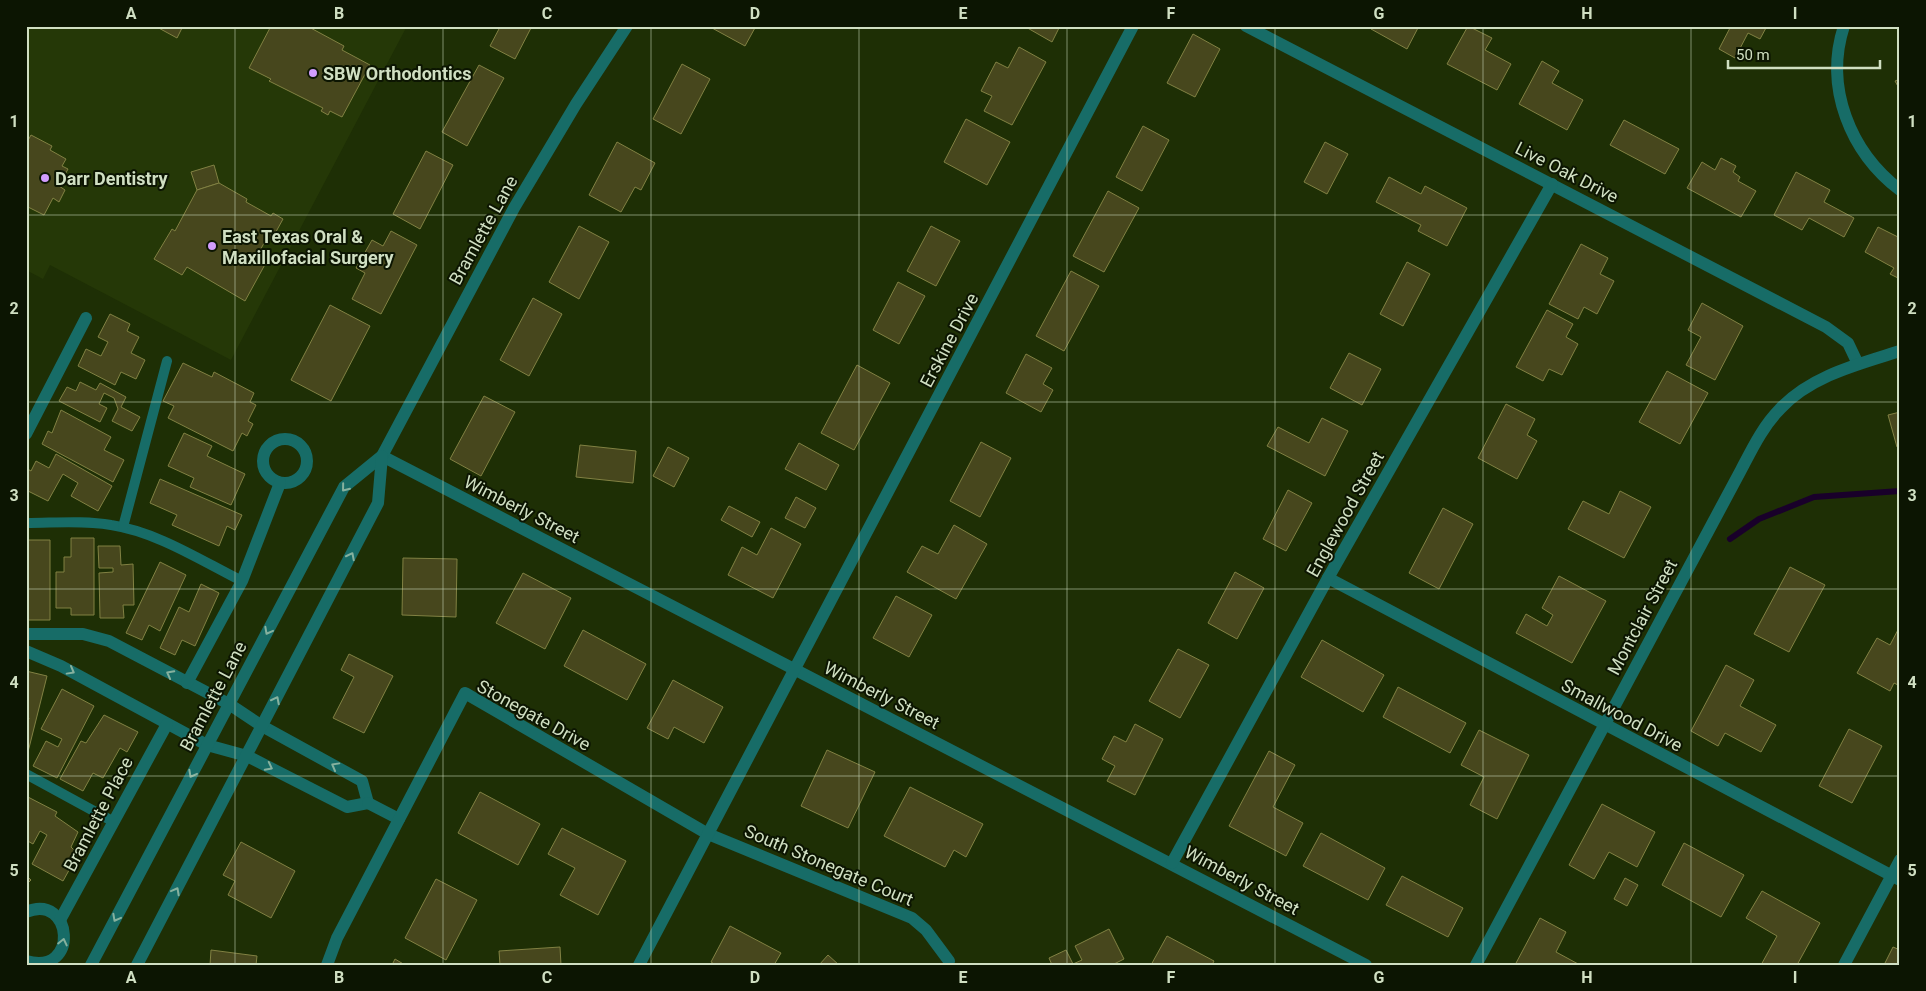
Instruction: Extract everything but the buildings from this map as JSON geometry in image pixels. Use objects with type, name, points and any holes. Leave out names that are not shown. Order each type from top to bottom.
[{"type":"street","name":"Bramlette Lane","points":[[92,965],[344,487],[382,456],[514,208],[576,104],[627,26]]},
{"type":"street","name":"Erskine Drive","points":[[795,671],[1133,26]]},
{"type":"street","name":"Live Oak Drive","points":[[1246,26],[1826,327],[1848,343],[1858,364]]},
{"type":"street","points":[[1844,26],[1839,47],[1837,73],[1838,90],[1846,118],[1868,159],[1900,190]]},
{"type":"street","name":"Englewood Street","points":[[1172,863],[1328,578],[1552,184]]},
{"type":"street","points":[[26,434],[86,318]]},
{"type":"street","name":"Montclair Street","points":[[1476,965],[1603,725],[1741,470],[1771,419],[1787,401],[1825,378],[1858,364],[1900,351]]},
{"type":"street","name":"Bramlette Lane","points":[[137,965],[378,503],[382,456]]},
{"type":"street","name":"Wimberly Street","points":[[382,456],[1366,965]]},
{"type":"street","points":[[187,683],[242,581],[280,483]]},
{"type":"street","name":"Smallwood Drive","points":[[1328,578],[1603,725],[1896,878]]},
{"type":"street","points":[[26,634],[66,633],[96,636],[109,641],[229,704],[262,726],[362,781],[368,803]]},
{"type":"street","points":[[26,651],[61,666],[207,745],[247,756],[347,808],[368,803],[399,819]]},
{"type":"street","points":[[639,965],[795,671]]},
{"type":"street","name":"Stonegate Drive","points":[[327,965],[337,938],[465,693],[708,834]]},
{"type":"street","name":"Bramlette Place","points":[[60,920],[167,724]]},
{"type":"street","name":"South Stonegate Court","points":[[708,834],[907,915],[926,930],[948,961]]},
{"type":"street","points":[[1844,965],[1896,878],[1900,860]]},
{"type":"street","points":[[26,912],[37,909],[46,910],[60,920],[66,937],[59,954],[44,963],[26,961]]},
{"type":"lane","points":[[123,527],[167,361]]},
{"type":"lane","points":[[26,523],[95,523],[123,527],[153,537],[242,581]]},
{"type":"lane","points":[[26,774],[114,822]]},
{"type":"shaded area","points":[[26,26],[407,26],[231,360],[50,265],[43,279],[26,270]]},
{"type":"waterway","points":[[1730,539],[1759,519],[1814,497],[1900,491]]},
{"type":"place","name":"SBW Orthodontics","points":[[313,73]]},
{"type":"place","name":"Darr Dentistry","points":[[45,178]]},
{"type":"place","name":"East Texas Oral & Maxillofacial Surgery","points":[[212,246]]}]
